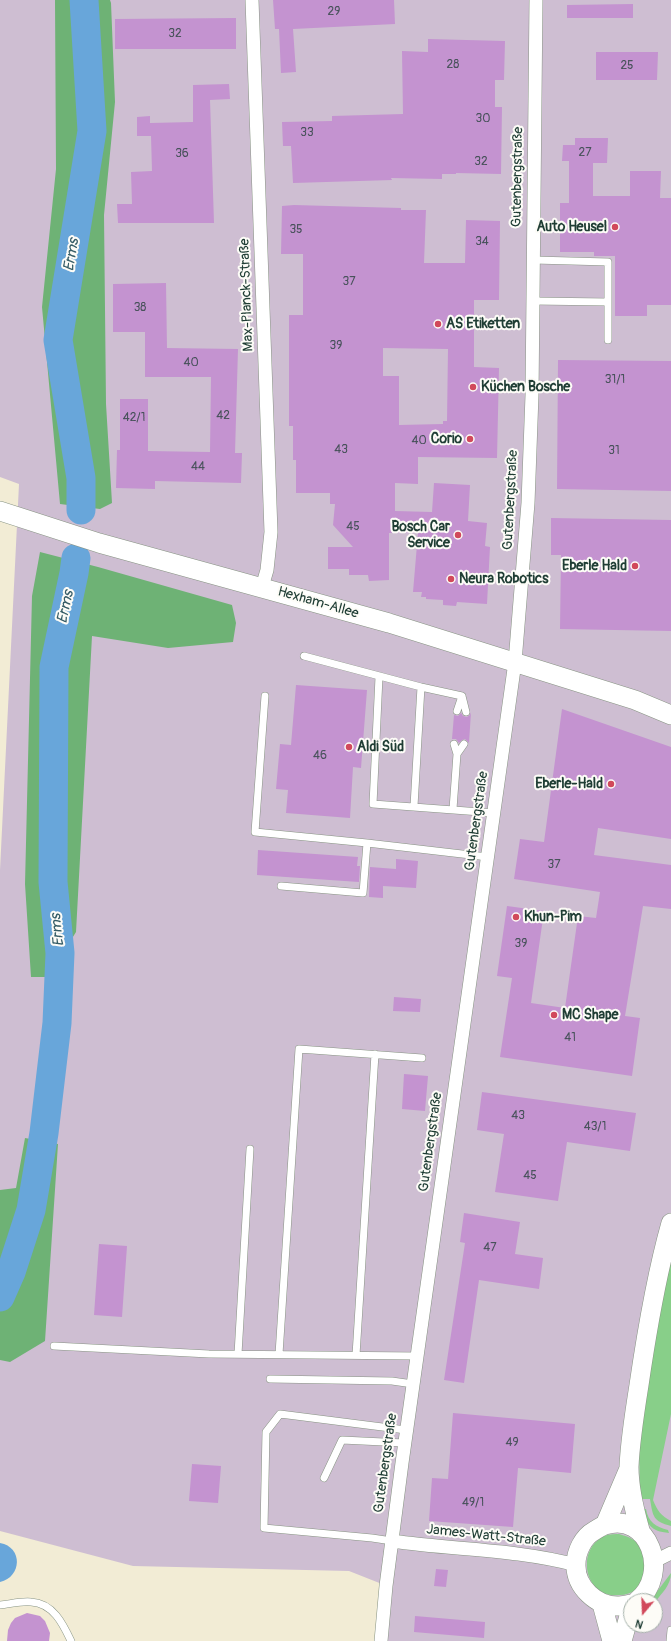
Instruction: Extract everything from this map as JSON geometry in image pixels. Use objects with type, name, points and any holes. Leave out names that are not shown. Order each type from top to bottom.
[{"type":"main road","name":"Hexham-Allee","points":[[0,511],[99,543],[389,623],[635,700],[671,715]]},
{"type":"main road","name":"Hexham-Allee","points":[[635,700],[671,705]]},
{"type":"main road","points":[[640,1530],[633,1503],[630,1466],[636,1406],[655,1288],[671,1223]]},
{"type":"main road","points":[[605,1525],[630,1466]]},
{"type":"main road","points":[[623,1605],[602,1604],[588,1595],[579,1581],[576,1565],[580,1548],[590,1534],[605,1525],[623,1524],[640,1530],[665,1556],[653,1586],[647,1593]]},
{"type":"main road","points":[[602,1604],[612,1641]]},
{"type":"street","name":"Max-Planck-Straße","points":[[252,0],[271,532],[266,570],[262,587]]},
{"type":"street","name":"Gutenbergstraße","points":[[381,1641],[405,1437],[515,662],[529,477],[532,395],[536,0]]},
{"type":"street","name":"James-Watt-Straße","points":[[392,1541],[421,1546],[543,1557],[576,1565]]},
{"type":"lane","points":[[534,260],[608,262],[608,340]]},
{"type":"lane","points":[[533,301],[608,302]]},
{"type":"lane","points":[[304,656],[379,677],[462,696]]},
{"type":"lane","points":[[379,677],[373,804],[494,813]]},
{"type":"lane","points":[[414,806],[421,687]]},
{"type":"lane","points":[[265,696],[255,832],[488,857]]},
{"type":"lane","points":[[457,711],[462,696]]},
{"type":"lane","points":[[462,696],[466,712]]},
{"type":"lane","points":[[453,809],[457,754],[454,744]]},
{"type":"lane","points":[[457,754],[464,744]]},
{"type":"lane","points":[[281,886],[363,893],[367,843]]},
{"type":"lane","points":[[279,1354],[299,1049],[422,1058]]},
{"type":"lane","points":[[356,1355],[374,1054]]},
{"type":"lane","points":[[238,1354],[250,1149]]},
{"type":"lane","points":[[54,1346],[238,1354],[417,1356]]},
{"type":"lane","points":[[270,1379],[392,1381],[413,1384]]},
{"type":"lane","points":[[392,1541],[264,1528],[266,1432],[280,1414],[405,1437]]},
{"type":"lane","points":[[324,1478],[342,1440],[405,1437]]},
{"type":"lane","points":[[0,1605],[32,1602],[46,1606],[58,1616],[71,1641]]},
{"type":"lane","points":[[670,1641],[671,1630]]},
{"type":"shaded area","points":[[0,0],[671,0],[671,1641],[382,1641],[387,1586],[349,1571],[133,1566],[0,1531],[0,870],[19,484],[0,477]]},
{"type":"green space","points":[[55,0],[110,0],[111,3],[115,102],[104,215],[106,404],[112,503],[100,509],[60,504],[42,307],[56,169]]},
{"type":"green space","points":[[40,552],[232,605],[236,623],[233,642],[168,648],[92,636],[76,932],[48,977],[31,977],[25,884],[32,596]]},
{"type":"green space","points":[[25,1138],[58,1144],[45,1341],[10,1362],[0,1360],[0,1190],[16,1188]]},
{"type":"green space","points":[[671,1256],[671,1414],[653,1500],[660,1512],[671,1521],[671,1526],[657,1520],[653,1514],[650,1499],[640,1499],[639,1447],[650,1348]]},
{"type":"green space","points":[[642,1509],[646,1509],[647,1514],[653,1523],[668,1530],[669,1533],[654,1529],[648,1523]]},
{"type":"green space","points":[[612,1534],[626,1536],[640,1545],[648,1567],[639,1587],[631,1593],[623,1593],[623,1595],[608,1594],[598,1589],[591,1581],[588,1571],[587,1561],[590,1550],[597,1541],[607,1535]]},
{"type":"green space","points":[[671,1573],[668,1585],[663,1592],[656,1593]]},
{"type":"water","points":[[0,1543],[13,1550],[17,1562],[16,1569],[13,1574],[0,1582]]},
{"type":"building","points":[[273,0],[394,0],[395,24],[293,29],[296,72],[281,73],[279,29],[275,29]]},
{"type":"building","points":[[633,4],[633,18],[567,18],[567,5]]},
{"type":"building","points":[[236,18],[236,49],[115,49],[115,19]]},
{"type":"building","points":[[428,39],[505,41],[504,80],[495,80],[495,107],[502,107],[501,174],[456,173],[442,174],[442,179],[391,178],[392,180],[293,183],[291,146],[283,146],[282,122],[332,121],[332,116],[403,114],[402,51],[428,52]]},
{"type":"building","points":[[596,52],[658,52],[657,80],[596,80]]},
{"type":"building","points":[[229,84],[230,99],[210,100],[214,223],[118,223],[117,204],[132,204],[131,172],[152,171],[151,136],[137,136],[137,117],[150,116],[150,123],[193,122],[193,85]]},
{"type":"building","name":"Auto Heusel","points":[[575,138],[608,138],[607,163],[593,163],[593,196],[630,196],[630,171],[661,171],[660,198],[671,198],[671,305],[647,305],[647,316],[615,316],[615,256],[594,256],[594,252],[560,252],[560,203],[569,203],[569,161],[562,161],[563,145],[575,145]]},
{"type":"building","points":[[294,205],[426,210],[424,263],[465,263],[466,220],[500,221],[499,300],[474,300],[474,367],[499,368],[497,458],[418,457],[418,484],[395,483],[395,511],[432,512],[434,483],[470,485],[468,521],[487,523],[485,546],[490,547],[487,604],[457,602],[456,606],[443,605],[443,600],[426,599],[426,597],[421,597],[422,592],[413,592],[418,533],[389,533],[389,580],[369,581],[368,575],[349,575],[349,569],[328,569],[328,547],[353,547],[333,525],[335,504],[330,504],[330,493],[296,493],[296,460],[293,460],[293,426],[289,426],[289,315],[303,315],[303,254],[281,254],[282,206]],"holes":[[[383,348],[448,349],[447,421],[443,421],[443,424],[399,425],[399,376],[383,376]]]},
{"type":"building","points":[[166,283],[167,348],[238,349],[235,453],[242,453],[241,483],[155,481],[155,489],[116,488],[117,450],[120,450],[120,399],[148,399],[148,451],[210,452],[211,377],[145,377],[145,332],[113,332],[113,284]]},
{"type":"building","points":[[558,360],[671,361],[671,491],[557,489]]},
{"type":"building","name":"Eberle Hald","points":[[551,518],[671,520],[671,631],[560,629],[561,555],[551,555]]},
{"type":"building","points":[[296,685],[367,690],[361,768],[353,767],[350,818],[286,813],[288,790],[276,789],[280,744],[291,745]]},
{"type":"building","points":[[562,709],[671,747],[671,839],[598,828],[594,855],[671,865],[671,909],[643,906],[625,1016],[640,1018],[632,1076],[500,1057],[512,978],[497,976],[507,906],[544,911],[531,1003],[565,1008],[578,916],[596,918],[600,892],[514,879],[520,839],[544,842]]},
{"type":"building","points":[[471,712],[469,743],[465,739],[459,743],[456,739],[452,739],[454,715],[458,716],[461,713],[463,716],[467,717]]},
{"type":"building","points":[[258,850],[358,857],[357,866],[360,866],[359,882],[257,875]]},
{"type":"building","points":[[396,859],[418,861],[416,888],[383,886],[383,898],[369,897],[370,867],[396,869]]},
{"type":"building","points":[[394,997],[421,999],[420,1012],[393,1011]]},
{"type":"building","points":[[404,1074],[428,1076],[425,1111],[402,1109]]},
{"type":"building","points":[[482,1092],[636,1113],[630,1151],[567,1142],[558,1201],[495,1192],[504,1134],[477,1130]]},
{"type":"building","points":[[464,1213],[520,1222],[515,1254],[543,1258],[539,1289],[479,1280],[464,1383],[444,1380],[465,1243],[460,1242]]},
{"type":"building","points":[[99,1244],[127,1246],[122,1317],[94,1315]]},
{"type":"building","points":[[453,1413],[575,1424],[571,1473],[518,1468],[513,1527],[429,1521],[432,1478],[448,1479]]},
{"type":"building","points":[[192,1464],[221,1466],[218,1503],[189,1501]]},
{"type":"building","points":[[436,1569],[448,1570],[446,1587],[434,1586]]},
{"type":"building","points":[[27,1613],[40,1616],[45,1621],[50,1633],[49,1641],[7,1641],[8,1630],[11,1623],[15,1618]]},
{"type":"building","points":[[415,1616],[485,1622],[484,1638],[414,1632]]},
{"type":"waterway","name":"Erms","points":[[81,510],[81,478],[58,340],[92,131],[84,0]]},
{"type":"waterway","name":"Erms","points":[[0,1297],[11,1272],[31,1210],[44,1133],[57,1023],[60,953],[53,882],[54,667],[76,558]]},
{"type":"place","name":"Auto Heusel","points":[[615,227]]},
{"type":"place","name":"AS Etiketten","points":[[438,324]]},
{"type":"place","name":"Küchen Bosche","points":[[473,387]]},
{"type":"place","name":"Corio","points":[[470,439]]},
{"type":"place","name":"Bosch Car Service","points":[[458,535]]},
{"type":"place","name":"Eberle Hald","points":[[635,566]]},
{"type":"place","name":"Neura Robotics","points":[[451,579]]},
{"type":"place","name":"Aldi Süd","points":[[349,747]]},
{"type":"place","name":"Eberle-Hald","points":[[611,784]]},
{"type":"place","name":"Khun-Pim","points":[[516,917]]},
{"type":"place","name":"MC Shape","points":[[554,1015]]}]
